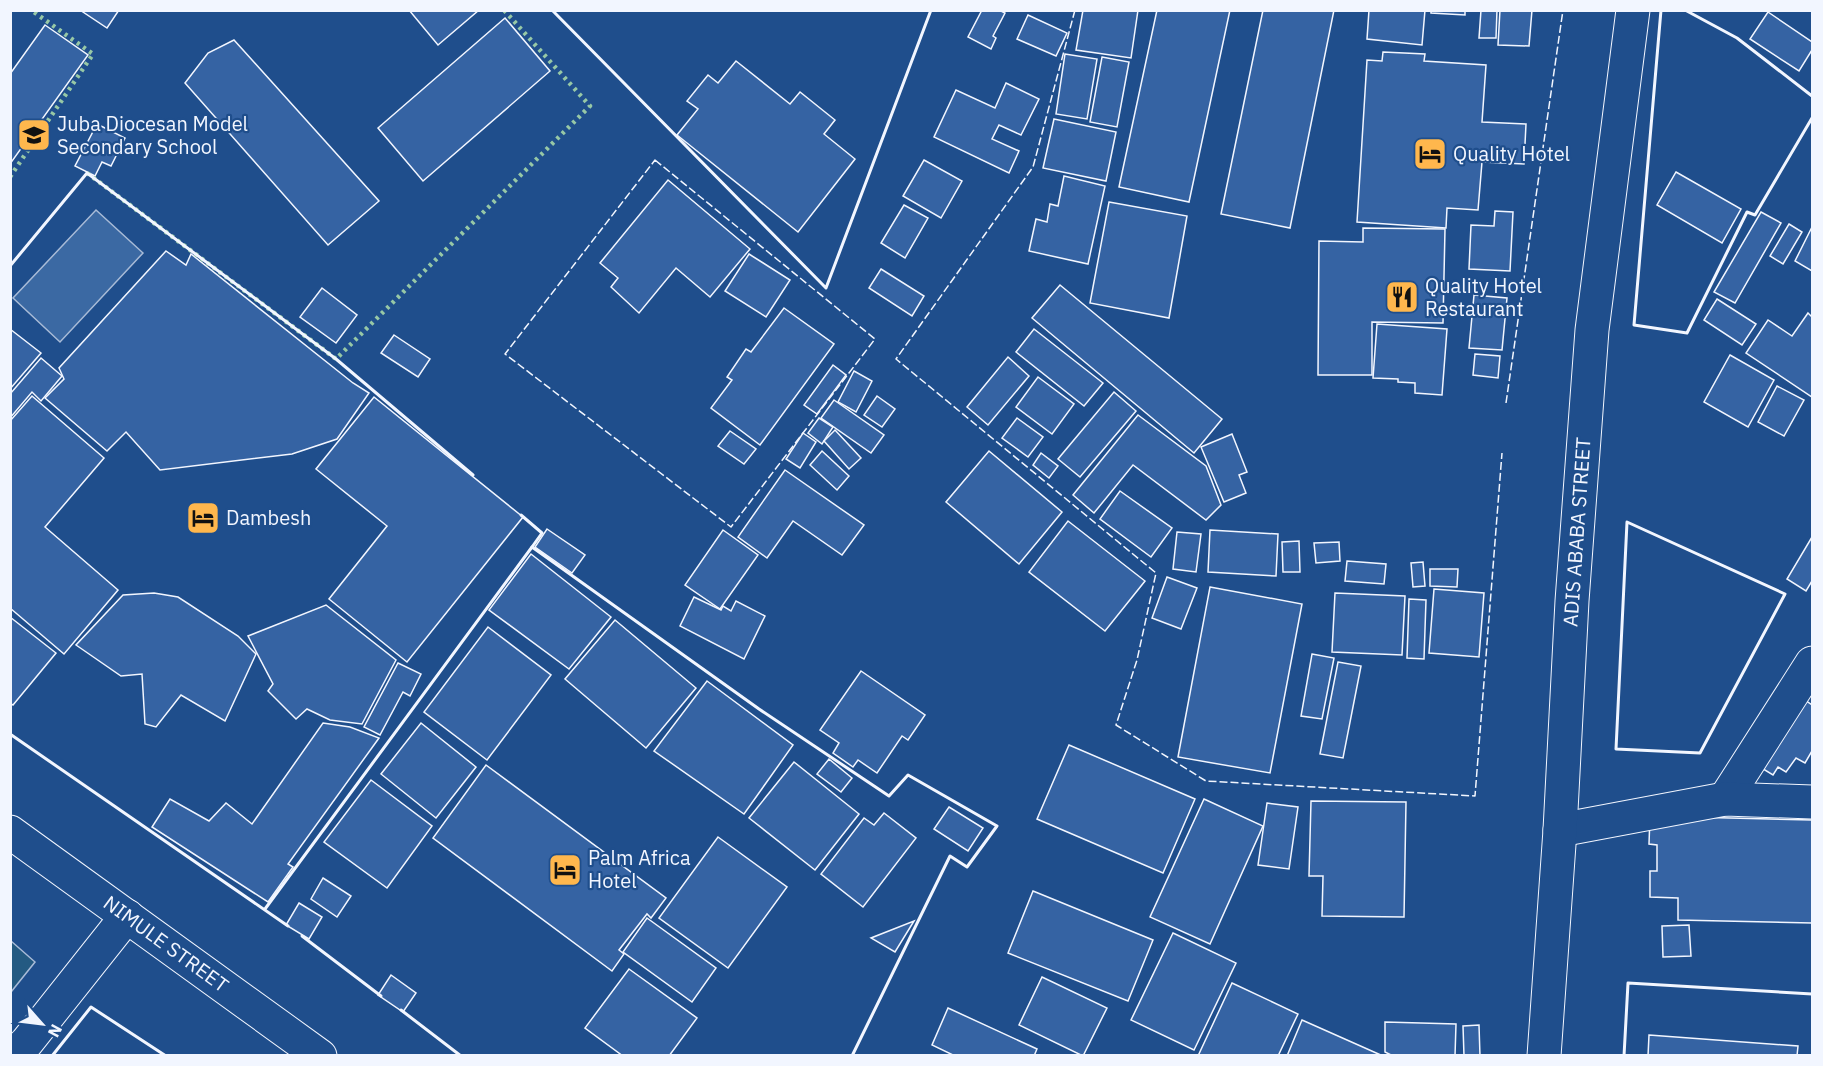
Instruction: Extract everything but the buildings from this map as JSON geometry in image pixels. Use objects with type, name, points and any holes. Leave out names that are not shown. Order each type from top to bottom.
[{"type":"street","name":"ADIS ABABA STREET","points":[[1544,1056],[1560,830],[1573,589],[1592,330],[1633,10]]},
{"type":"street","points":[[1725,799],[1812,663]]},
{"type":"street","points":[[1560,830],[1725,799],[1812,802]]},
{"type":"street","name":"NIMULE STREET","points":[[10,832],[321,1056]]},
{"type":"street","points":[[13,1056],[27,1042],[127,916]]},
{"type":"shaded area","points":[[96,210],[143,253],[60,342],[13,298]]},
{"type":"shaded area","points":[[11,941],[35,962],[11,992]]},
{"type":"hedge","points":[[10,177],[93,54],[31,10]]},
{"type":"hedge","points":[[87,173],[336,359],[590,106],[504,10]]},
{"type":"fence","points":[[1075,10],[1033,167],[896,359],[1156,573],[1137,660],[1116,725],[1206,781],[1475,796],[1502,453]]},
{"type":"fence","points":[[1506,403],[1563,10]]},
{"type":"fence","points":[[655,160],[875,339],[731,527],[505,354],[655,160]]},
{"type":"wall","points":[[552,10],[826,288],[931,10]]},
{"type":"wall","points":[[1661,10],[1634,325],[1687,333],[1747,212],[1755,215],[1812,118]]},
{"type":"wall","points":[[1685,10],[1737,38],[1812,96]]},
{"type":"wall","points":[[10,266],[87,173],[336,359],[473,475]]},
{"type":"wall","points":[[521,515],[542,533],[532,547]]},
{"type":"wall","points":[[1627,522],[1785,594],[1700,753],[1616,749],[1627,522]]},
{"type":"wall","points":[[265,909],[532,547],[759,709],[889,796],[908,775],[997,826],[967,867],[950,856],[852,1056]]},
{"type":"wall","points":[[10,734],[288,926]]},
{"type":"wall","points":[[302,936],[381,996]]},
{"type":"wall","points":[[1624,1056],[1628,983],[1812,994]]},
{"type":"wall","points":[[52,1056],[91,1007],[166,1056]]},
{"type":"wall","points":[[401,1010],[461,1056]]},
{"type":"place","name":"Juba Diocesan Model Secondary School","points":[[34,135]]},
{"type":"place","name":"Quality Hotel","points":[[1430,154]]},
{"type":"place","name":"Quality Hotel Restaurant","points":[[1402,297]]},
{"type":"place","name":"Dambesh","points":[[203,518]]},
{"type":"place","name":"Palm Africa Hotel","points":[[565,870]]}]
